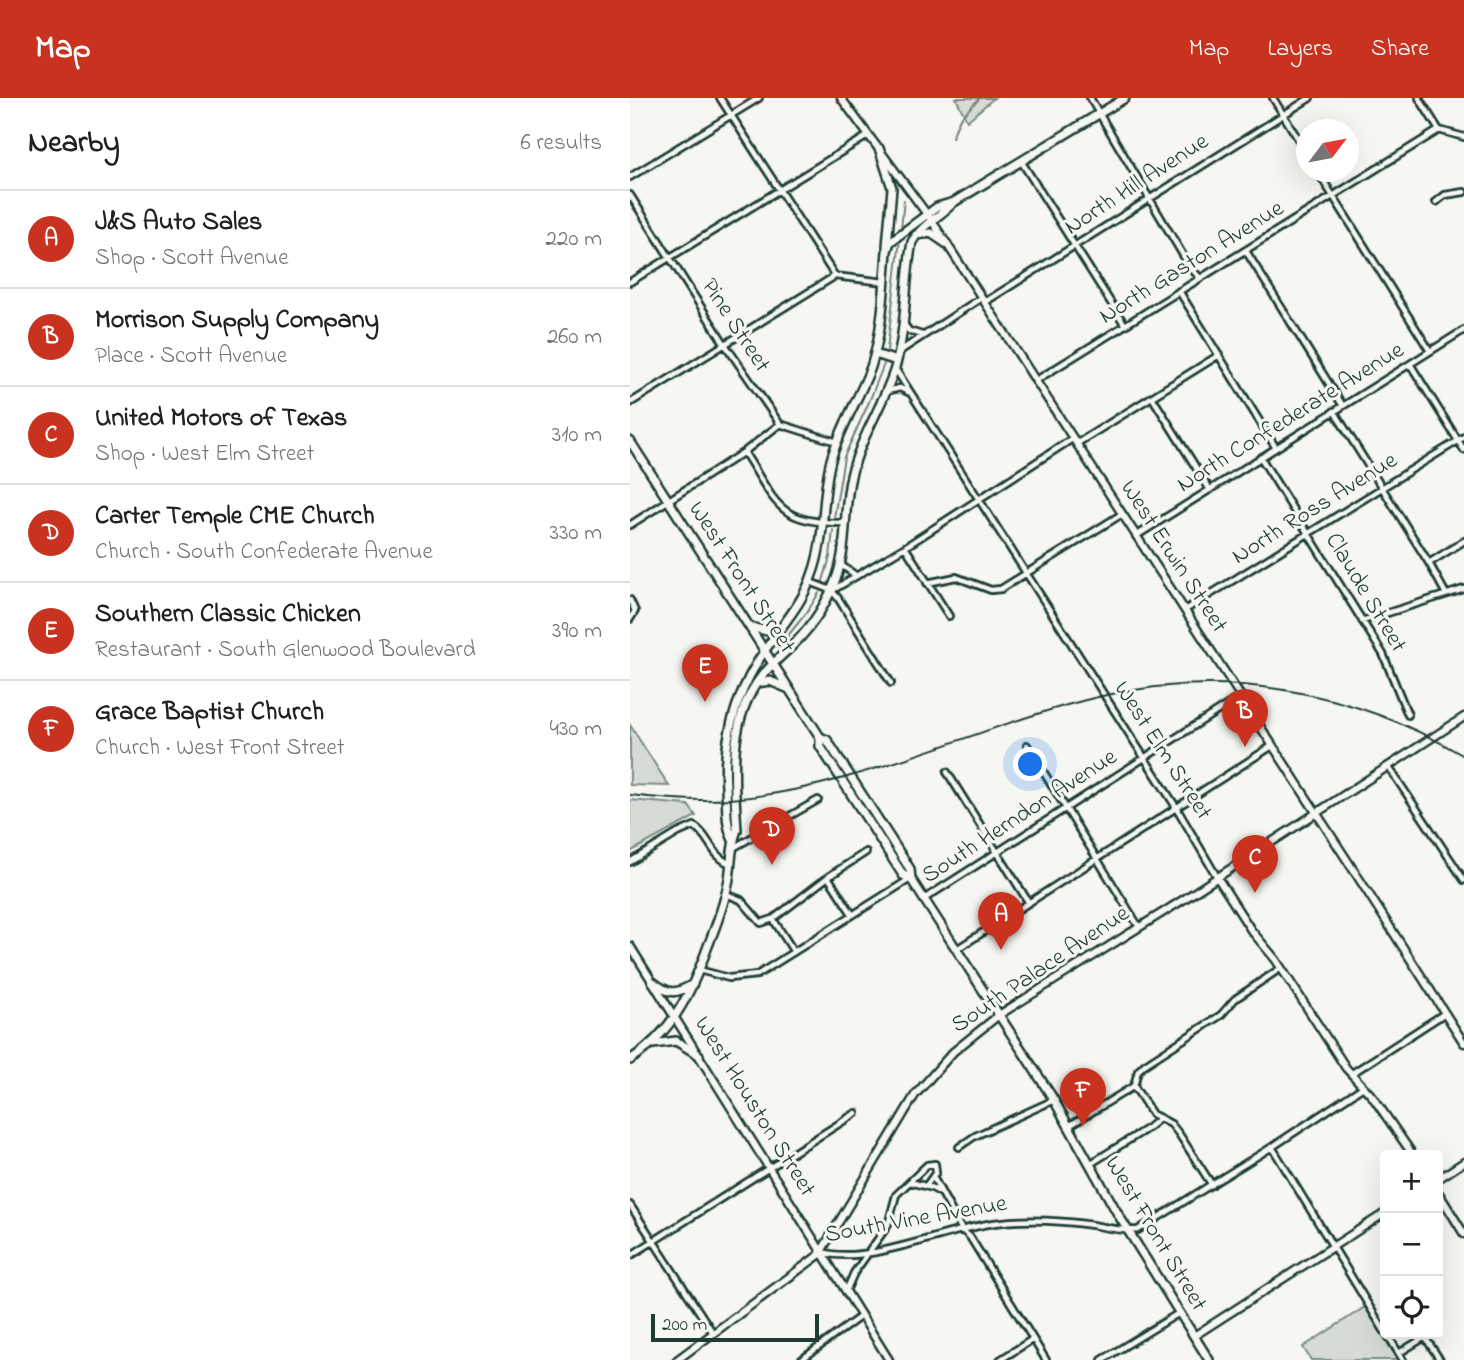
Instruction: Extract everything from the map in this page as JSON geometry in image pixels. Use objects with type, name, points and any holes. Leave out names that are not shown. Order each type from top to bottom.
[{"type":"main road","name":"West Erwin Street","points":[[841,98],[930,218],[1464,1043]]},
{"type":"main road","points":[[630,1060],[652,1044],[676,1018],[694,984],[726,894],[737,830],[735,750],[742,715],[757,684],[809,627],[831,590],[840,564],[848,489],[854,465],[896,364],[911,250],[916,236],[937,207],[954,202],[1125,98]]},
{"type":"main road","points":[[733,844],[728,830],[725,780],[728,736],[739,697],[765,650],[810,582],[819,554],[828,475],[837,442],[875,354],[892,188],[879,148]]},
{"type":"main road","points":[[887,251],[894,238],[930,218]]},
{"type":"main road","points":[[916,236],[931,233],[947,244]]},
{"type":"main road","points":[[875,354],[896,364]]},
{"type":"main road","name":"West Front Street","points":[[630,441],[820,737],[820,746],[903,875],[911,879],[1054,1100],[1128,1230],[1209,1360]]},
{"type":"main road","points":[[750,627],[767,631],[782,626]]},
{"type":"main road","points":[[757,684],[770,681],[789,689]]},
{"type":"main road","name":"South Palace Avenue","points":[[821,1251],[915,1095],[945,1060],[999,1016],[1140,928],[1464,717]]},
{"type":"main road","name":"West Elm Street","points":[[1217,877],[1351,1074],[1376,1101],[1410,1150]]},
{"type":"main road","name":"West Houston Street","points":[[630,946],[889,1360]]},
{"type":"main road","points":[[653,982],[671,993],[682,991],[694,984]]},
{"type":"main road","points":[[652,1044],[676,1041],[699,1055]]},
{"type":"main road","points":[[1443,1176],[1464,1163]]},
{"type":"main road","points":[[1443,1200],[1464,1234]]},
{"type":"main road","points":[[1194,1336],[1380,1216]]},
{"type":"main road","name":"South Vine Avenue","points":[[677,1360],[812,1261],[821,1251]]},
{"type":"street","points":[[720,98],[835,276]]},
{"type":"street","points":[[630,177],[758,98]]},
{"type":"street","points":[[1090,98],[1190,267],[1200,278]]},
{"type":"street","points":[[1273,98],[1296,135]]},
{"type":"street","name":"North Hill Avenue","points":[[899,351],[1076,246],[1310,98]]},
{"type":"street","points":[[1419,98],[1438,130],[1464,136]]},
{"type":"street","name":"North Gaston Avenue","points":[[1035,381],[1438,130]]},
{"type":"street","points":[[630,282],[869,135]]},
{"type":"street","points":[[1021,160],[1125,325]]},
{"type":"street","points":[[1324,182],[1430,351]]},
{"type":"street","points":[[1436,202],[1445,195],[1464,192]]},
{"type":"street","name":"Pine Street","points":[[630,195],[724,343],[780,424]]},
{"type":"street","points":[[1246,251],[1343,405]]},
{"type":"street","points":[[630,403],[835,276],[884,282]]},
{"type":"street","points":[[1179,290],[1276,448]]},
{"type":"street","points":[[903,324],[909,331],[923,335]]},
{"type":"street","name":"North Confederate Avenue","points":[[1136,536],[1464,330]]},
{"type":"street","points":[[831,590],[857,577],[978,499],[1219,355]]},
{"type":"street","name":"West Elm Street","points":[[896,364],[911,394],[1176,807],[1217,877]]},
{"type":"street","points":[[1410,364],[1464,450]]},
{"type":"street","points":[[887,391],[900,388],[911,394]]},
{"type":"street","points":[[1152,397],[1210,490]]},
{"type":"street","points":[[1335,411],[1446,594]]},
{"type":"street","points":[[630,525],[744,452],[780,424],[837,442]]},
{"type":"street","name":"North Ross Avenue","points":[[1185,610],[1464,437]]},
{"type":"street","points":[[744,452],[784,510],[803,520],[822,524],[846,523]]},
{"type":"street","name":"Claude Street","points":[[1261,458],[1383,654],[1408,715]]},
{"type":"street","points":[[927,583],[956,577],[996,590],[1026,575],[1122,514]]},
{"type":"street","points":[[1429,563],[1464,541]]},
{"type":"street","points":[[905,547],[949,616]]},
{"type":"street","points":[[840,564],[857,577]]},
{"type":"street","points":[[810,582],[831,590],[891,683]]},
{"type":"street","points":[[1362,621],[1464,589]]},
{"type":"street","points":[[630,600],[635,611],[630,619]]},
{"type":"street","name":"South Herndon Avenue","points":[[924,899],[1241,696]]},
{"type":"street","points":[[1027,745],[1140,928]]},
{"type":"street","points":[[957,949],[1273,746]]},
{"type":"street","points":[[1388,766],[1464,880]]},
{"type":"street","points":[[947,772],[1029,903]]},
{"type":"street","points":[[733,844],[818,800]]},
{"type":"street","points":[[630,862],[694,826],[715,854],[732,865]]},
{"type":"street","points":[[726,894],[742,901],[761,923],[773,919],[866,852]]},
{"type":"street","points":[[828,877],[852,914]]},
{"type":"street","name":"South Herndon Avenue","points":[[699,970],[725,978],[747,977],[760,973],[911,879]]},
{"type":"street","points":[[773,919],[794,952]]},
{"type":"street","points":[[1212,1185],[1180,1134],[1171,1124],[1152,1114],[1135,1086],[1138,1071],[1221,1015],[1235,999],[1281,968]]},
{"type":"street","points":[[1351,1074],[1446,1013]]},
{"type":"street","points":[[1069,1126],[1135,1086]]},
{"type":"street","points":[[1128,1230],[1142,1228],[1363,1087]]},
{"type":"street","points":[[959,1147],[975,1136],[1054,1100]]},
{"type":"street","points":[[630,1256],[856,1113]]},
{"type":"street","points":[[1090,1164],[1160,1118]]},
{"type":"street","points":[[1272,1147],[1380,1323]]},
{"type":"street","points":[[845,1292],[854,1273],[888,1225],[896,1195],[930,1163],[935,1164],[937,1169],[926,1186]]},
{"type":"street","points":[[933,1177],[962,1230],[970,1237],[1046,1360]]},
{"type":"street","points":[[909,1182],[926,1186],[944,1196]]},
{"type":"street","points":[[630,1205],[713,1334]]},
{"type":"street","name":"South Vine Avenue","points":[[821,1251],[840,1255],[869,1252],[992,1223],[1080,1223],[1128,1230]]},
{"type":"street","points":[[1102,1360],[1179,1313]]},
{"type":"street","points":[[801,1360],[861,1316]]},
{"type":"street","points":[[1399,1353],[1425,1337],[1440,1360]]},
{"type":"street","points":[[1000,1360],[1033,1339]]},
{"type":"street","points":[[1390,1339],[1403,1360]]},
{"type":"shaded area","points":[[956,98],[994,98],[967,121]]},
{"type":"shaded area","points":[[630,725],[669,786],[630,785]]},
{"type":"shaded area","points":[[630,800],[688,805],[696,816],[630,852]]},
{"type":"shaded area","points":[[1365,1307],[1380,1331],[1380,1339],[1385,1339],[1398,1360],[1311,1360],[1303,1347]]},
{"type":"waterway","points":[[952,137],[960,118],[980,98]]},
{"type":"waterway","points":[[901,228],[904,200]]},
{"type":"waterway","points":[[887,350],[900,239]]},
{"type":"waterway","points":[[834,518],[844,457],[884,364]]},
{"type":"waterway","points":[[823,581],[830,557],[833,530]]},
{"type":"waterway","points":[[780,648],[819,593]]},
{"type":"railway","points":[[630,795],[705,800],[778,793],[872,770],[1055,708],[1149,688],[1197,684],[1243,685],[1334,701],[1422,733],[1464,756]]},
{"type":"place","name":"Southern Classic Chicken","points":[[705,702]]},
{"type":"place","name":"Morrison Supply Company","points":[[1245,747]]},
{"type":"place","name":"Carter Temple CME Church","points":[[772,865]]},
{"type":"place","name":"United Motors of Texas","points":[[1255,893]]},
{"type":"place","name":"J&S Auto Sales","points":[[1001,950]]},
{"type":"place","name":"Grace Baptist Church","points":[[1083,1126]]}]
